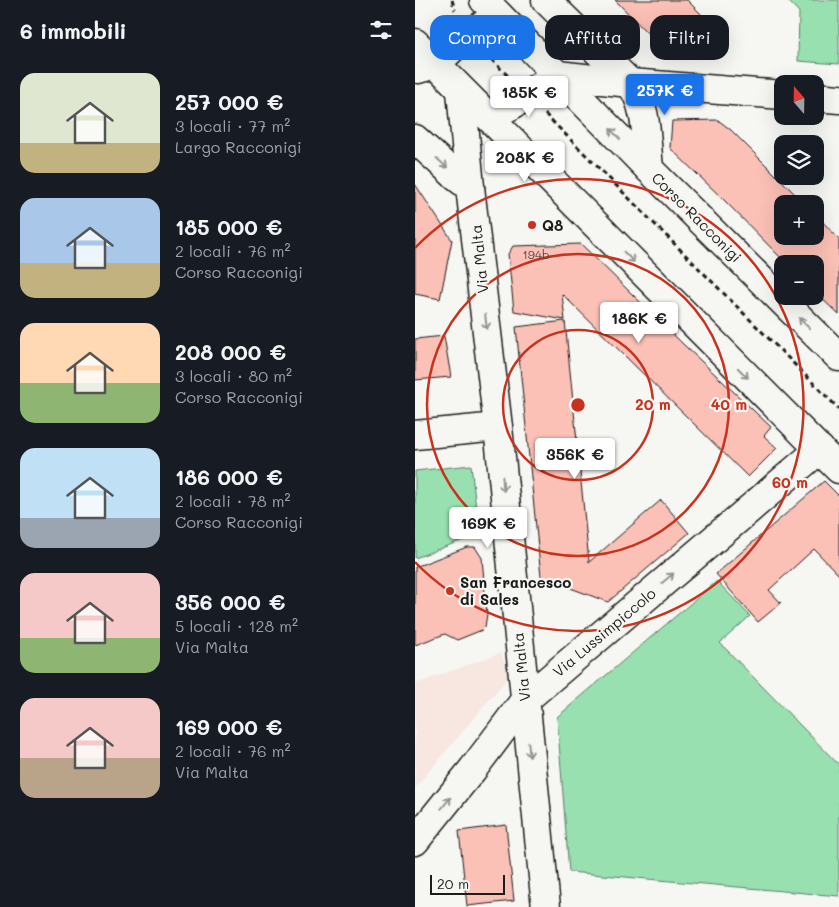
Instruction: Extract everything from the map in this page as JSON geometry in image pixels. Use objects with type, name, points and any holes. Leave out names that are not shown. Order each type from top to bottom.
[{"type":"street","points":[[546,0],[630,83],[638,94],[643,116],[649,169]]},
{"type":"street","name":"Corso Racconigi","points":[[491,8],[649,169],[839,357]]},
{"type":"street","points":[[415,43],[425,67],[461,91],[486,114],[839,469]]},
{"type":"street","points":[[486,114],[504,110],[557,75],[630,83],[774,94]]},
{"type":"street","name":"Via Malta","points":[[461,91],[470,187],[498,427],[545,907]]},
{"type":"street","points":[[824,98],[839,99]]},
{"type":"street","points":[[415,139],[470,187]]},
{"type":"street","points":[[415,435],[498,427]]},
{"type":"street","name":"Via Lussimpiccolo","points":[[415,841],[525,700],[820,450]]},
{"type":"path","points":[[453,0],[456,15]]},
{"type":"path","points":[[491,60],[839,409]]},
{"type":"shaded area","points":[[501,653],[509,676],[415,788],[415,684]]},
{"type":"green space","points":[[787,0],[839,0],[839,64],[798,61],[799,12]]},
{"type":"green space","points":[[471,465],[479,534],[415,558],[415,471]]},
{"type":"green space","points":[[717,581],[750,616],[720,643],[839,765],[839,896],[569,872],[557,717]]},
{"type":"building","points":[[615,0],[687,0],[702,15],[650,15],[650,36],[640,26],[640,15],[630,15]]},
{"type":"building","points":[[718,120],[731,130],[774,173],[774,185],[786,185],[796,195],[774,195],[774,245],[824,245],[824,223],[839,239],[839,315],[824,301],[824,255],[778,255],[670,148],[672,121]]},
{"type":"building","points":[[415,184],[452,240],[440,299],[415,294]]},
{"type":"building","points":[[581,244],[771,427],[764,436],[777,448],[748,477],[562,294],[565,320],[514,311],[508,254],[513,246]]},
{"type":"building","points":[[565,321],[589,562],[661,500],[689,533],[608,602],[541,577],[516,327]]},
{"type":"building","points":[[444,336],[451,377],[415,380],[415,339]]},
{"type":"building","points":[[824,481],[839,496],[839,575],[814,549],[769,590],[781,603],[758,622],[716,574]]},
{"type":"building","name":"San Francesco di Sales","points":[[467,547],[475,547],[482,558],[487,614],[485,627],[457,640],[445,634],[415,645],[415,567]]},
{"type":"building","points":[[506,825],[514,901],[467,906],[459,831]]},
{"type":"place","name":"Q8","points":[[532,225]]},
{"type":"place","name":"San Francesco di Sales","points":[[450,591]]}]
